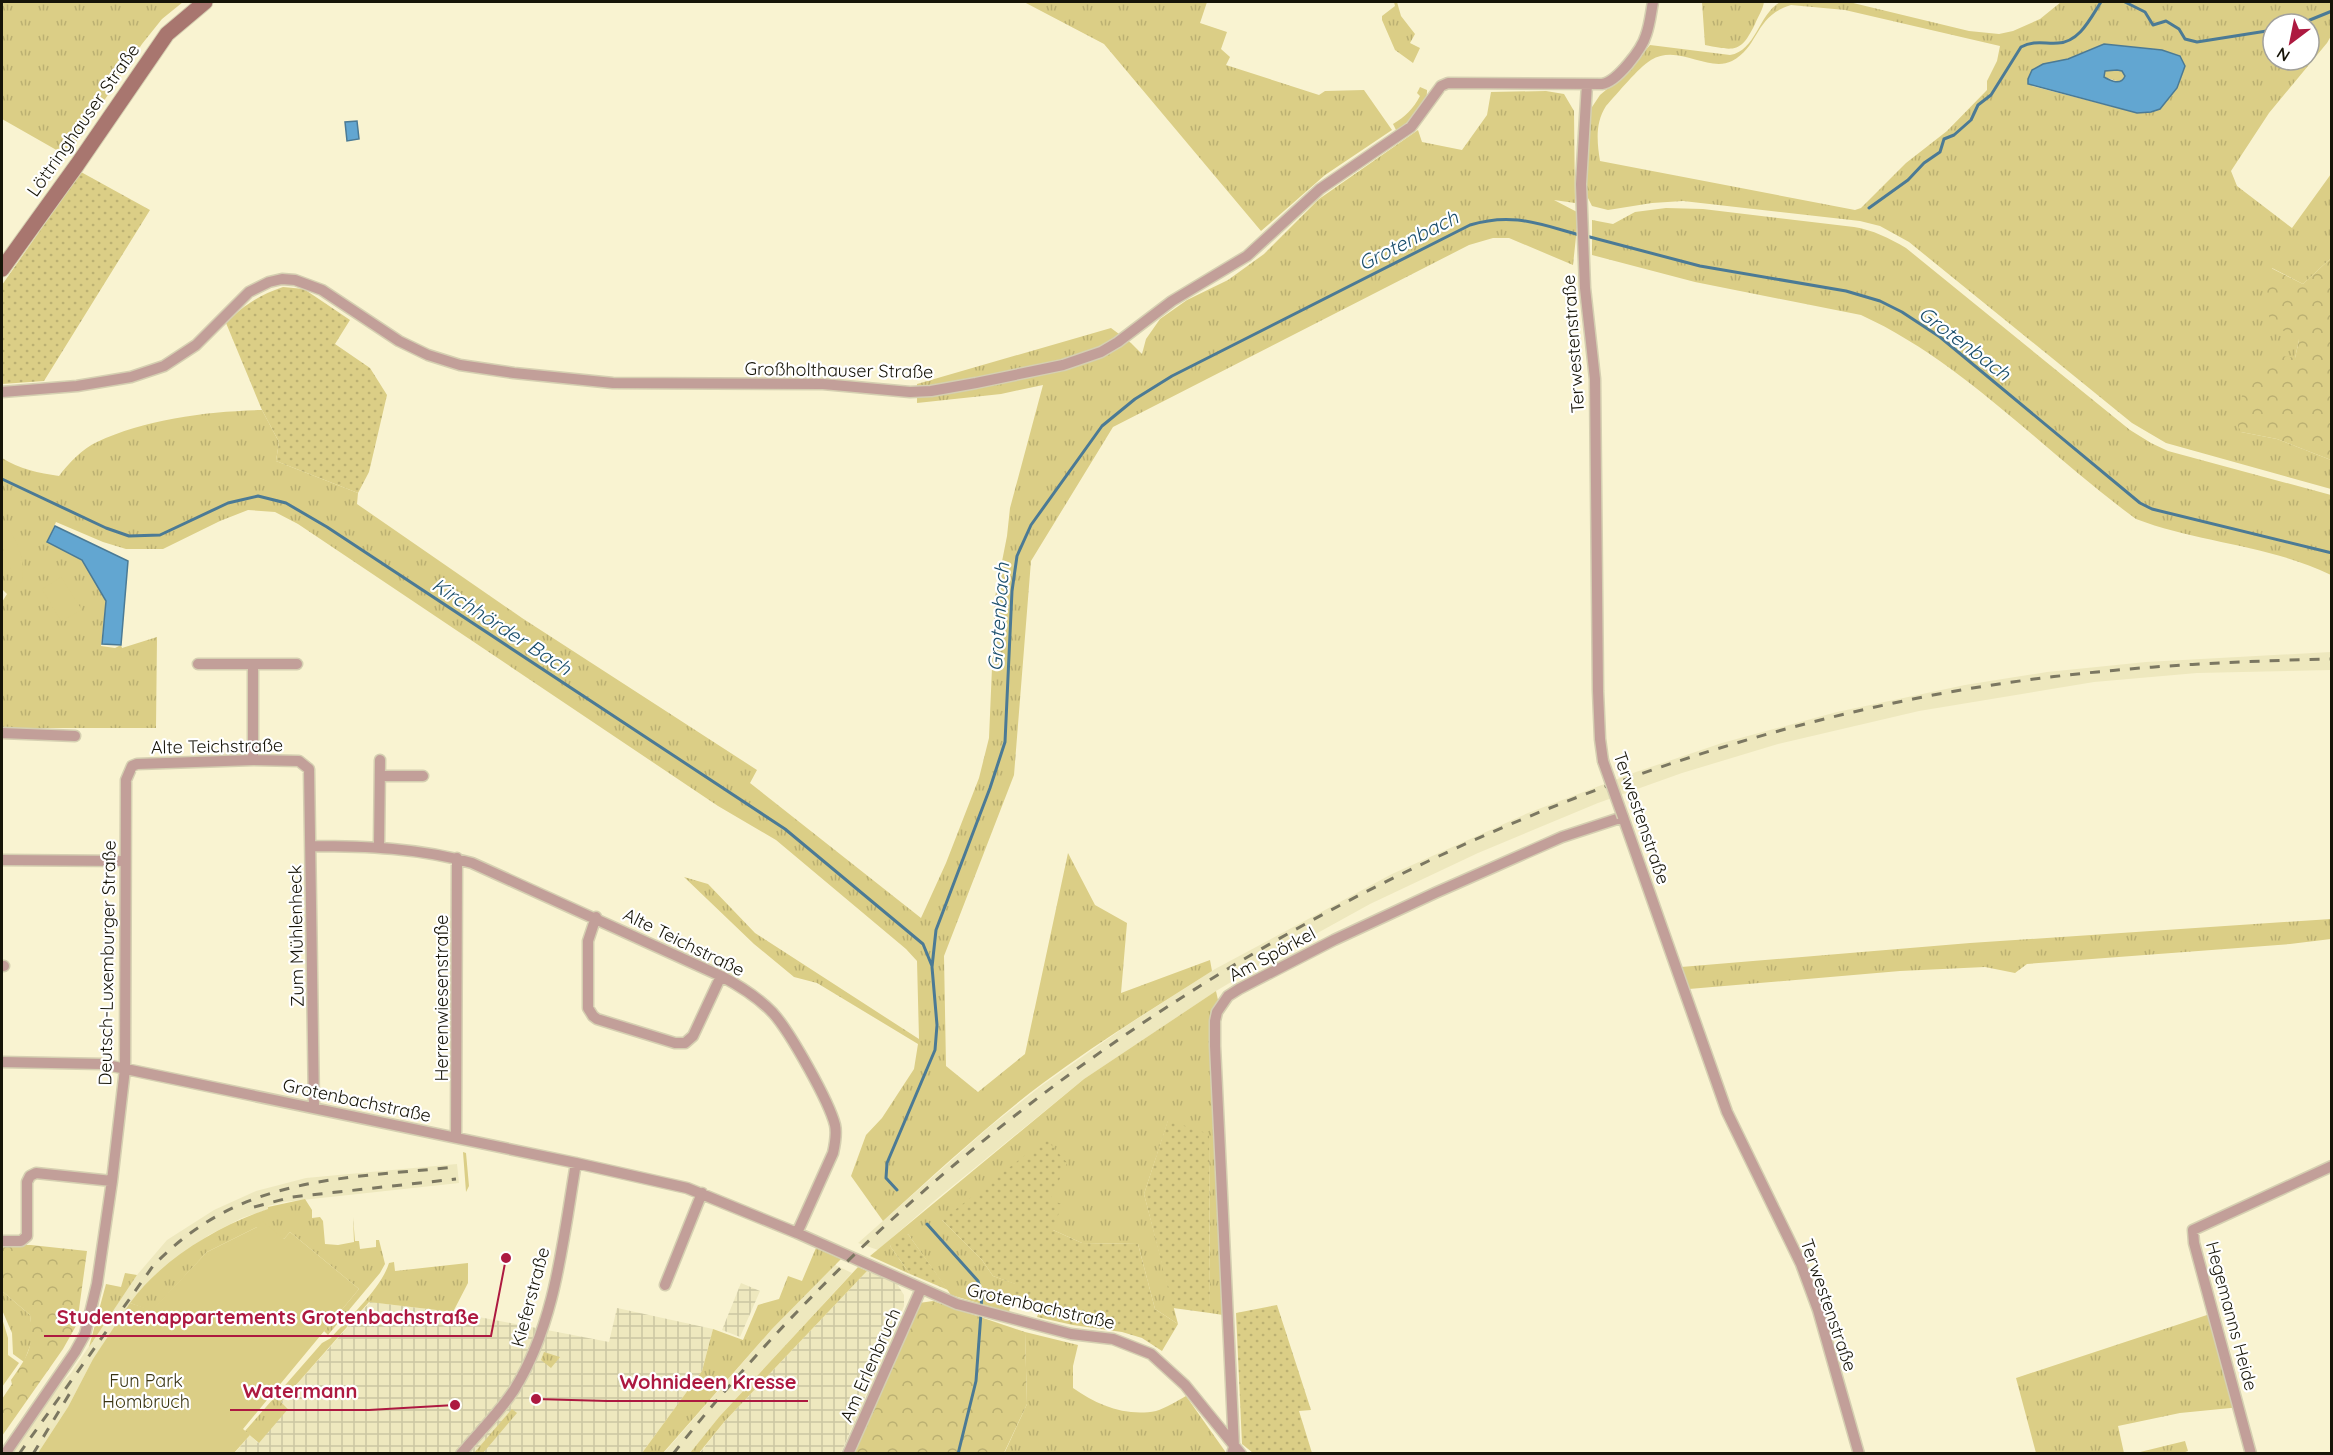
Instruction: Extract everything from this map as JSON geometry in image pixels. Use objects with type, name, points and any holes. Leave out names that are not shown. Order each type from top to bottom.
[{"type":"street","name":"Löttringhauser Straße","points":[[2,269],[167,34],[205,2]]},
{"type":"street","name":"Großholthauser Straße","points":[[2,392],[77,386],[131,377],[164,366],[196,345],[249,292],[268,282],[287,279],[322,290],[399,340],[428,355],[487,370],[613,383],[823,384],[910,392],[931,391],[1063,365],[1083,359],[1118,342],[1172,301],[1236,264],[1260,246],[1320,189],[1411,127],[1441,86],[1448,83],[1602,84],[1610,82],[1636,53],[1647,33],[1653,2]]},
{"type":"street","name":"Terwestenstraße","points":[[1587,84],[1582,151],[1585,288],[1595,379],[1598,691],[1600,739],[1604,761],[1727,1112],[1801,1264],[1818,1310],[1859,1454]]},
{"type":"street","points":[[198,664],[297,664]]},
{"type":"street","points":[[253,664],[253,760]]},
{"type":"street","points":[[2,733],[75,736]]},
{"type":"street","name":"Alte Teichstraße","points":[[129,770],[137,764],[253,760],[299,762],[307,765]]},
{"type":"street","points":[[378,846],[380,760]]},
{"type":"street","name":"Zum Mühlenheck","points":[[307,765],[311,780],[314,1107]]},
{"type":"street","name":"Deutsch-Luxemburger Straße","points":[[5,1454],[64,1370],[85,1334],[97,1284],[125,1069],[126,780],[129,770]]},
{"type":"street","points":[[380,776],[423,776]]},
{"type":"street","name":"Am Spörkel","points":[[1235,1451],[1215,1046],[1215,1021],[1222,1004],[1239,989],[1354,931],[1562,837],[1623,817]]},
{"type":"street","name":"Alte Teichstraße","points":[[311,846],[378,846],[458,858],[596,918],[721,976],[749,992],[775,1015],[806,1065],[833,1118],[836,1130],[834,1153],[797,1233]]},
{"type":"street","name":"Herrenwiesenstraße","points":[[456,1138],[458,858]]},
{"type":"street","points":[[2,860],[125,861]]},
{"type":"street","points":[[596,918],[590,929],[588,941],[588,1008],[597,1019],[675,1043],[685,1043],[693,1036],[721,976]]},
{"type":"street","name":"Grotenbachstraße","points":[[2,1062],[102,1064],[576,1162],[702,1193],[957,1304],[1071,1334],[1113,1339],[1151,1354],[1185,1385],[1235,1451]]},
{"type":"street","name":"Kieferstraße","points":[[461,1454],[512,1393],[537,1347],[562,1244],[576,1162]]},
{"type":"street","name":"Hegemanns Heide","points":[[2251,1454],[2194,1243],[2193,1230],[2331,1166]]},
{"type":"street","points":[[2,1241],[21,1240],[27,1236],[27,1182],[30,1176],[36,1173],[112,1181]]},
{"type":"street","points":[[665,1285],[702,1193]]},
{"type":"street","name":"Am Erlenbruch","points":[[848,1454],[921,1289]]},
{"type":"shaded area","points":[[2331,652],[2331,670],[2197,673],[2094,682],[1919,711],[1778,744],[1682,773],[1598,803],[1478,853],[1370,904],[1263,963],[1216,991],[1084,1079],[933,1202],[878,1250],[858,1243],[988,1128],[1041,1086],[1126,1026],[1215,969],[1392,874],[1528,813],[1636,772],[1722,743],[1837,712],[1965,685],[2047,672],[2146,662]]},
{"type":"shaded area","points":[[457,1164],[459,1183],[284,1202],[268,1206],[269,1209],[242,1218],[209,1235],[172,1261],[135,1297],[93,1359],[68,1407],[38,1453],[11,1454],[53,1393],[71,1373],[137,1275],[167,1240],[214,1210],[256,1191],[306,1178]]},
{"type":"shaded area","points":[[835,1265],[852,1273],[719,1417],[690,1453],[663,1454],[772,1329]]},
{"type":"shaded area","points":[[867,1271],[897,1284],[904,1295],[904,1306],[841,1453],[699,1454],[724,1422]]},
{"type":"shaded area","points":[[741,1283],[760,1291],[740,1337],[722,1330]]},
{"type":"shaded area","points":[[370,1302],[453,1312],[609,1342],[617,1308],[713,1329],[702,1371],[642,1453],[234,1454],[250,1435],[258,1443],[288,1408],[281,1402]]},
{"type":"green space","points":[[2,2],[183,2],[162,19],[142,44],[67,156],[2,119]]},
{"type":"green space","points":[[1024,2],[1207,2],[1200,23],[1227,32],[1221,49],[1230,57],[1226,65],[1319,95],[1325,91],[1364,90],[1392,130],[1325,175],[1261,231],[1104,44]]},
{"type":"green space","points":[[1394,2],[1397,2],[1401,16],[1415,34],[1410,43],[1420,48],[1413,63],[1395,50],[1382,20],[1382,16],[1395,6]]},
{"type":"green space","points":[[1702,2],[1764,2],[1746,40],[1736,48],[1730,49],[1705,45]]},
{"type":"green space","points":[[1780,2],[1849,2],[1969,31],[1999,34],[2013,31],[2040,19],[2061,2],[2331,2],[2331,36],[2321,50],[2321,12],[2261,12],[2261,72],[2303,72],[2269,113],[2231,171],[2237,186],[2292,228],[2331,174],[2331,258],[2303,284],[2272,268],[2299,340],[2295,358],[2241,432],[2277,439],[2331,460],[2331,489],[2166,443],[2132,423],[1909,242],[1880,226],[1860,221],[1683,201],[1608,210],[1592,206],[1585,192],[1590,110],[1600,95],[1626,73],[1650,45],[1730,55],[1746,47],[1767,15]],"holes":[[[1791,5],[1845,10],[2000,46],[1997,61],[1987,81],[1987,90],[1947,131],[1906,163],[1861,208],[1855,210],[1600,161],[1598,133],[1602,112],[1646,64],[1661,56],[1672,55],[1713,64],[1732,61],[1748,47],[1770,16]],[[2104,44],[2162,50],[2180,56],[2160,109],[2137,113],[2032,86],[2043,64],[2068,59]]]},
{"type":"green space","points":[[2105,71],[2122,71],[2125,76],[2120,82],[2104,77]]},
{"type":"green space","points":[[1420,87],[1427,90],[1421,108],[1397,132],[1393,124],[1415,105],[1420,96],[1417,93]]},
{"type":"green space","points":[[1546,91],[1564,94],[1574,111],[1575,203],[1554,200],[1577,212],[1573,265],[1509,238],[1493,238],[1469,245],[1113,427],[1031,561],[1014,775],[944,956],[946,1066],[978,1092],[1025,1054],[1068,853],[1095,905],[1127,923],[1121,993],[1210,960],[1212,971],[1105,1039],[1043,1083],[981,1133],[883,1221],[851,1176],[866,1135],[882,1118],[914,1069],[918,1044],[817,983],[794,977],[754,944],[684,877],[708,884],[755,933],[919,1039],[917,961],[906,949],[776,840],[718,806],[298,524],[275,512],[248,510],[163,549],[126,549],[56,522],[47,542],[82,560],[106,601],[101,646],[115,648],[121,645],[122,648],[157,637],[156,728],[2,728],[2,602],[7,594],[3,590],[2,592],[2,458],[29,470],[59,476],[86,448],[136,427],[199,414],[262,410],[279,442],[276,461],[358,493],[357,504],[522,618],[757,770],[750,783],[921,918],[946,863],[979,778],[989,738],[995,597],[1010,508],[1043,385],[1001,394],[917,403],[917,384],[1111,328],[1142,354],[1146,339],[1160,319],[1187,300],[1228,280],[1264,254],[1319,199],[1418,130],[1422,142],[1462,150],[1487,115],[1491,92]]},
{"type":"green space","points":[[81,172],[150,210],[44,381],[2,384],[2,285]]},
{"type":"green space","points":[[1666,208],[1703,209],[1861,228],[1900,244],[2130,430],[2151,443],[2168,451],[2331,495],[2331,575],[2284,557],[2184,534],[2136,519],[1935,357],[1861,315],[1695,282],[1592,255],[1592,220],[1613,224],[1635,212]]},
{"type":"green space","points":[[2331,258],[2331,460],[2277,439],[2241,432],[2234,417],[2247,383],[2276,355],[2295,358],[2299,340],[2270,323],[2264,277],[2271,268],[2303,284]]},
{"type":"green space","points":[[283,287],[304,289],[350,320],[335,344],[370,368],[387,395],[369,472],[358,493],[276,461],[279,442],[262,410],[226,323],[252,301]]},
{"type":"green space","points":[[2,524],[12,535],[22,558],[22,582],[15,587],[2,546]]},
{"type":"green space","points":[[61,577],[82,610],[61,621],[42,589]]},
{"type":"green space","points":[[2331,919],[2331,939],[2027,964],[2015,973],[1985,967],[1900,971],[1689,989],[1681,967],[1970,943]]},
{"type":"green space","points":[[1216,991],[1218,1000],[1213,1011],[1223,1315],[1210,1313],[1209,1135],[1168,1121],[1144,1194],[1178,1324],[1155,1309],[1138,1244],[1082,1243],[1053,1230],[942,1220],[982,1260],[993,1276],[1016,1284],[1009,1312],[951,1295],[908,1234],[890,1246],[910,1274],[870,1256],[1084,1079]]},
{"type":"green space","points":[[1168,1120],[1209,1134],[1210,1313],[1173,1308],[1144,1194]]},
{"type":"green space","points":[[1046,1139],[1067,1163],[1050,1200],[1062,1204],[1053,1230],[1082,1243],[1138,1244],[1155,1309],[1178,1324],[1162,1351],[1142,1338],[1122,1332],[1037,1317],[1041,1306],[1012,1295],[1015,1284],[993,1276],[982,1260],[942,1220]]},
{"type":"green space","points":[[463,1152],[466,1153],[469,1186],[466,1192]]},
{"type":"green space","points":[[305,1199],[312,1210],[312,1218],[320,1217],[323,1221],[325,1244],[338,1245],[354,1242],[353,1217],[355,1241],[359,1241],[360,1249],[376,1247],[376,1240],[379,1240],[385,1264],[328,1335],[324,1331],[359,1289],[290,1232],[284,1239],[257,1227],[207,1252],[152,1311],[130,1303],[158,1272],[192,1246],[268,1207]]},
{"type":"green space","name":"Fun Park Hombruch","points":[[262,1221],[284,1239],[290,1232],[359,1289],[243,1429],[250,1435],[234,1453],[38,1453],[68,1407],[93,1359],[130,1303],[152,1310],[207,1252],[257,1227]]},
{"type":"green space","points":[[908,1234],[948,1290],[910,1274],[890,1246],[898,1237]]},
{"type":"green space","points":[[2,1245],[31,1245],[87,1251],[77,1324],[63,1349],[2,1436],[2,1399],[29,1350],[31,1335],[30,1315],[2,1291]]},
{"type":"green space","points":[[816,1248],[841,1259],[772,1329],[663,1453],[642,1453],[702,1371],[713,1329],[743,1340],[758,1305],[779,1299],[788,1276],[802,1281]]},
{"type":"green space","points":[[394,1262],[395,1271],[468,1263],[468,1283],[453,1312],[369,1302],[281,1402],[288,1409],[259,1443],[245,1431],[322,1343],[331,1338],[364,1302],[379,1283],[389,1263]]},
{"type":"green space","points":[[858,1267],[867,1271],[724,1422],[699,1453],[690,1453],[719,1417]]},
{"type":"green space","points":[[125,1273],[137,1275],[89,1347],[106,1284],[121,1287]]},
{"type":"green space","points":[[2,1291],[30,1315],[33,1338],[24,1362],[13,1354],[12,1333],[2,1310]]},
{"type":"green space","points":[[933,1301],[1025,1332],[1027,1404],[1004,1453],[854,1454],[919,1303]]},
{"type":"green space","points":[[1277,1305],[1311,1410],[1299,1411],[1312,1453],[1253,1453],[1242,1444],[1236,1313]]},
{"type":"green space","points":[[2213,1313],[2241,1407],[2180,1413],[2118,1426],[2124,1453],[2036,1453],[2016,1378]]},
{"type":"green space","points":[[2,1318],[8,1338],[8,1355],[19,1363],[2,1387]]},
{"type":"green space","points":[[1025,1332],[1078,1345],[1073,1366],[1073,1388],[1092,1400],[1112,1408],[1134,1412],[1156,1411],[1186,1396],[1227,1454],[1004,1454],[1027,1404]]},
{"type":"green space","points":[[544,1352],[560,1357],[551,1368],[541,1360]]},
{"type":"green space","points":[[512,1409],[517,1413],[483,1453],[474,1453]]},
{"type":"green space","points":[[2185,1441],[2188,1451],[2180,1454],[2136,1453]]},
{"type":"water","points":[[2104,44],[2162,50],[2180,56],[2185,66],[2177,88],[2160,109],[2137,113],[2028,84],[2032,70],[2043,64],[2068,59]],"holes":[[[2105,71],[2122,71],[2125,76],[2121,81],[2113,81],[2104,77]]]},
{"type":"water","points":[[357,121],[359,139],[347,141],[345,122]]},
{"type":"water","points":[[55,526],[128,561],[121,645],[102,644],[106,601],[82,560],[47,542]]},
{"type":"waterway","points":[[1869,208],[1908,180],[1924,163],[1940,152],[1944,139],[1954,135],[1971,120],[1978,105],[1991,95],[2021,47],[2035,43],[2066,42],[2079,34],[2101,2]]},
{"type":"waterway","points":[[2125,2],[2145,12],[2153,25],[2166,21],[2179,29],[2185,39],[2197,42],[2261,32]]},
{"type":"waterway","points":[[2321,15],[2332,11]]},
{"type":"waterway","name":"Grotenbach","points":[[897,1190],[886,1178],[887,1163],[935,1050],[937,1025],[932,967],[936,930],[1005,742],[1012,591],[1017,556],[1031,525],[1102,426],[1135,399],[1172,376],[1470,225],[1485,221],[1525,221],[1580,235]]},
{"type":"waterway","name":"Grotenbach","points":[[1586,236],[1700,266],[1846,291],[1880,301],[1902,312],[1940,337],[2140,503],[2152,509],[2332,553]]},
{"type":"waterway","name":"Kirchhörder Bach","points":[[2,479],[106,528],[129,536],[160,535],[228,503],[258,496],[286,503],[327,527],[785,829],[923,944],[932,966]]},
{"type":"waterway","points":[[927,1224],[978,1281],[982,1295],[981,1307]]},
{"type":"waterway","points":[[958,1454],[976,1381],[981,1313]]},
{"type":"railway","points":[[673,1454],[793,1316],[927,1188],[1073,1072],[1228,969],[1391,879],[1561,804],[1735,743],[1913,699],[1965,689],[2069,675],[2174,666],[2332,659]]},
{"type":"railway","points":[[19,1454],[153,1266],[186,1236],[220,1214],[256,1198],[293,1187],[371,1175],[455,1167]]},
{"type":"railway","points":[[254,1207],[292,1197],[456,1179]]},
{"type":"railway","points":[[33,1454],[73,1388]]},
{"type":"place","name":"Studentenappartements Grotenbachstraße","points":[[506,1258]]},
{"type":"place","name":"Wohnideen Kresse","points":[[536,1399]]},
{"type":"place","name":"Watermann","points":[[455,1405]]}]
